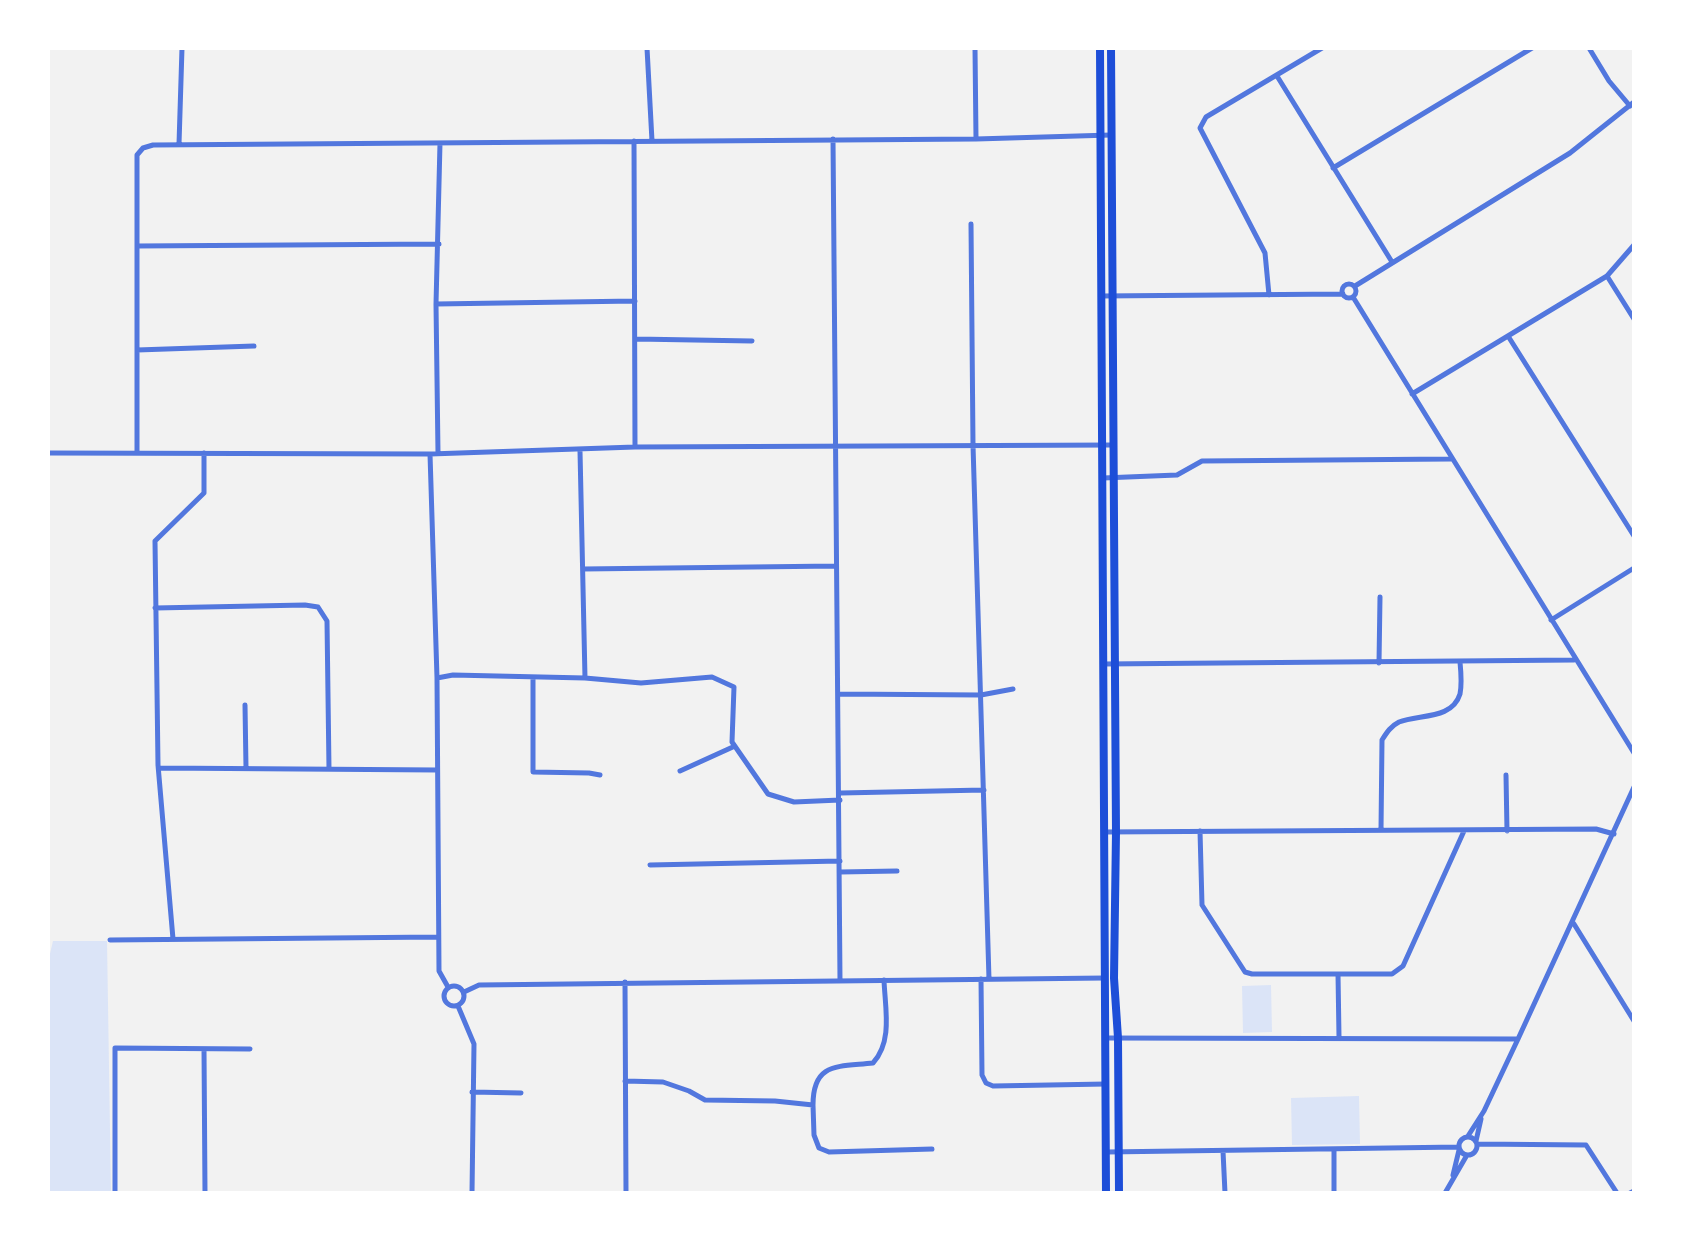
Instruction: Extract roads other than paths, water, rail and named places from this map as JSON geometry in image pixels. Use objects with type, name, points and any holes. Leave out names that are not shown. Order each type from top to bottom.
[{"type":"main road","points":[[1100,48],[1104,832],[1109,978],[1118,1038],[1119,1193]]},
{"type":"main road","points":[[1106,1193],[1106,1038],[1116,832],[1111,48]]},
{"type":"street","points":[[179,144],[182,48]]},
{"type":"street","points":[[647,48],[652,141]]},
{"type":"street","points":[[975,48],[976,139]]},
{"type":"street","points":[[1269,295],[1265,253],[1200,128],[1206,117],[1322,48]]},
{"type":"street","points":[[1333,168],[1532,48]]},
{"type":"street","points":[[1343,294],[1345,286],[1355,286],[1570,153],[1632,104],[1609,81],[1589,48]]},
{"type":"street","points":[[1277,76],[1392,262]]},
{"type":"street","points":[[137,453],[137,155],[143,148],[179,144],[976,139],[1111,135]]},
{"type":"street","points":[[833,139],[840,980]]},
{"type":"street","points":[[634,141],[635,447]]},
{"type":"street","points":[[438,453],[436,304],[440,143]]},
{"type":"street","points":[[971,224],[973,445],[989,979]]},
{"type":"street","points":[[137,246],[439,244]]},
{"type":"street","points":[[1412,394],[1607,276],[1634,245]]},
{"type":"street","points":[[1607,276],[1634,319]]},
{"type":"street","points":[[1101,296],[1343,294],[1346,298],[1353,297],[1357,292],[1355,286]]},
{"type":"street","points":[[1353,297],[1634,753]]},
{"type":"street","points":[[436,304],[636,301]]},
{"type":"street","points":[[1508,336],[1634,536]]},
{"type":"street","points":[[636,339],[752,341]]},
{"type":"street","points":[[137,350],[254,346]]},
{"type":"street","points":[[48,453],[430,454],[635,447],[1114,445]]},
{"type":"street","points":[[580,451],[585,678]]},
{"type":"street","points":[[173,939],[159,768],[155,541],[204,493],[204,453]]},
{"type":"street","points":[[430,454],[437,678],[439,971],[448,987],[444,999],[451,1006],[458,1006]]},
{"type":"street","points":[[1103,478],[1177,475],[1202,461],[1452,459]]},
{"type":"street","points":[[583,569],[836,566]]},
{"type":"street","points":[[1551,620],[1634,568]]},
{"type":"street","points":[[1379,663],[1380,597]]},
{"type":"street","points":[[155,608],[318,607],[327,621],[329,769]]},
{"type":"street","points":[[1103,664],[1575,660]]},
{"type":"street","points":[[1381,830],[1382,740],[1398,722],[1440,713],[1452,707],[1460,693],[1460,662]]},
{"type":"street","points":[[437,678],[453,675],[585,678],[641,683],[712,677],[734,687],[732,742],[768,794],[794,802],[840,796],[984,790]]},
{"type":"street","points":[[533,677],[533,772],[600,775]]},
{"type":"street","points":[[838,694],[981,695],[1013,689]]},
{"type":"street","points":[[245,705],[246,768]]},
{"type":"street","points":[[680,771],[735,746]]},
{"type":"street","points":[[159,768],[437,770]]},
{"type":"street","points":[[1506,775],[1507,831]]},
{"type":"street","points":[[1450,1184],[1462,1138],[1468,1136],[1484,1111],[1634,787]]},
{"type":"street","points":[[1104,832],[1596,829],[1614,834]]},
{"type":"street","points":[[1200,831],[1202,905],[1245,972],[1392,974],[1403,966],[1464,831]]},
{"type":"street","points":[[650,865],[840,861]]},
{"type":"street","points":[[840,872],[897,871]]},
{"type":"street","points":[[1573,923],[1634,1021]]},
{"type":"street","points":[[110,940],[438,937]]},
{"type":"street","points":[[1338,974],[1339,1037]]},
{"type":"street","points":[[464,992],[479,985],[1109,978]]},
{"type":"street","points":[[981,979],[982,1075],[986,1083],[993,1086],[1107,1084]]},
{"type":"street","points":[[884,980],[886,1033],[883,1052],[873,1063],[832,1068],[819,1076],[813,1086],[814,1135],[819,1148],[829,1152],[932,1149]]},
{"type":"street","points":[[625,982],[626,1193]]},
{"type":"street","points":[[448,987],[457,986],[464,992],[458,1006]]},
{"type":"street","points":[[458,1006],[474,1044],[472,1193]]},
{"type":"street","points":[[1106,1038],[1518,1039]]},
{"type":"street","points":[[115,1193],[115,1048],[250,1049]]},
{"type":"street","points":[[204,1049],[205,1193]]},
{"type":"street","points":[[625,1081],[663,1082],[705,1100],[813,1105]]},
{"type":"street","points":[[472,1092],[521,1093]]},
{"type":"street","points":[[1445,1193],[1467,1155],[1475,1151],[1484,1111]]},
{"type":"street","points":[[1468,1136],[1476,1142],[1586,1145],[1617,1193]]},
{"type":"street","points":[[1107,1152],[1459,1148],[1467,1155]]},
{"type":"street","points":[[1334,1149],[1334,1193]]},
{"type":"street","points":[[1223,1151],[1225,1193]]}]
